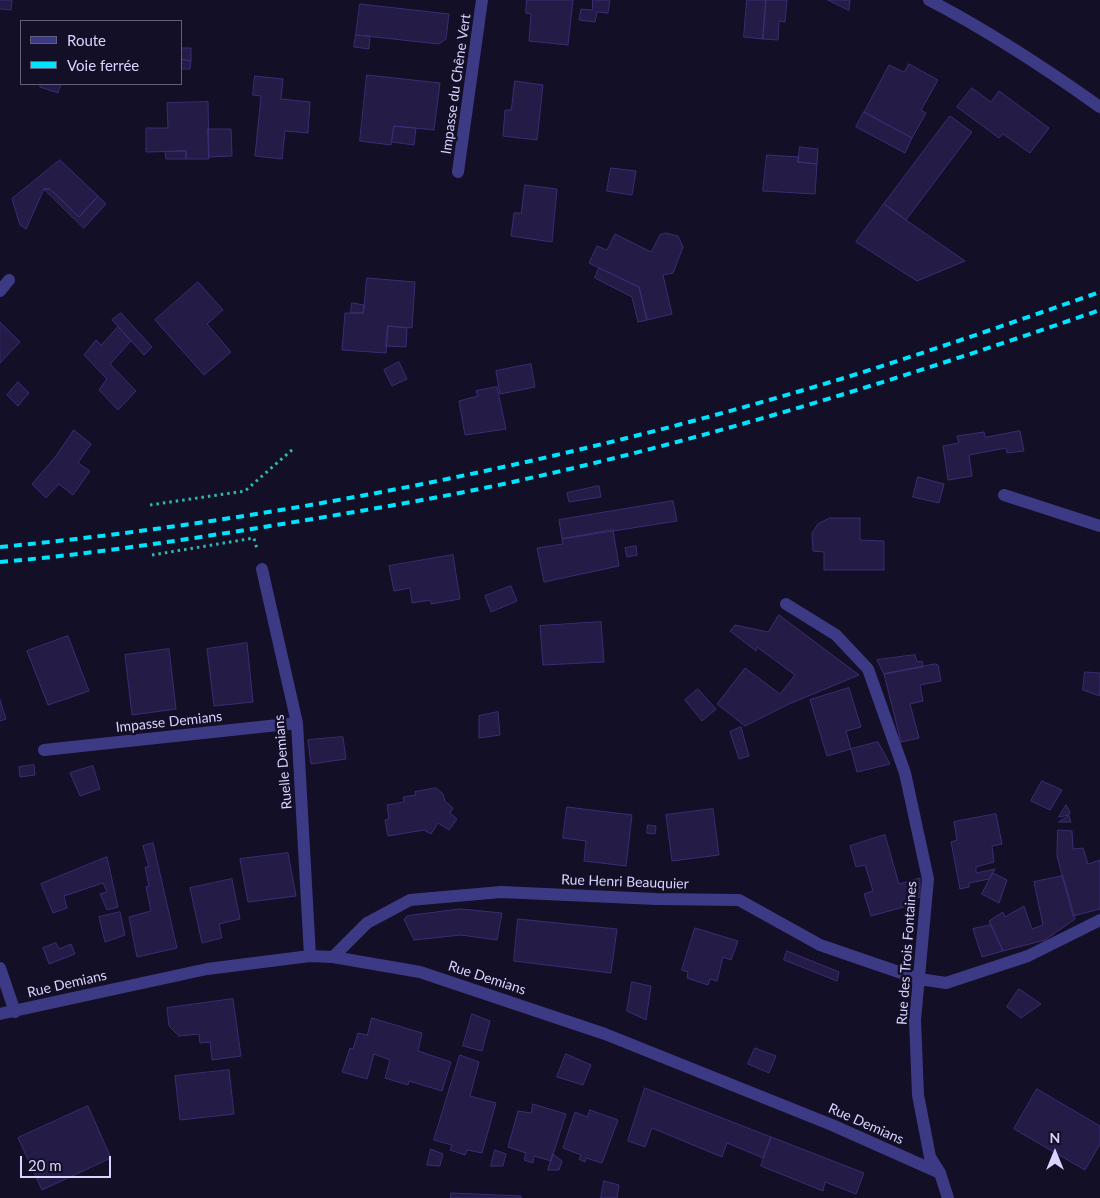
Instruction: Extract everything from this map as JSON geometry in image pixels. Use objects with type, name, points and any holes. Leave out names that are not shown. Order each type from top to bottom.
[{"type":"street","name":"Impasse du Chêne Vert","points":[[458,172],[482,0]]},
{"type":"street","points":[[929,0],[962,17],[1038,64],[1100,107]]},
{"type":"street","points":[[0,291],[9,280]]},
{"type":"street","points":[[1004,494],[1100,526]]},
{"type":"street","name":"Ruelle Demians","points":[[262,569],[297,723],[310,956]]},
{"type":"street","name":"Rue des Trois Fontaines","points":[[786,604],[836,635],[868,669],[905,774],[928,879],[915,1020],[918,1095],[930,1157],[940,1173],[948,1198]]},
{"type":"street","name":"Impasse Demians","points":[[44,750],[297,723]]},
{"type":"street","name":"Rue Henri Beauquier","points":[[333,957],[367,923],[410,900],[501,892],[656,900],[739,900],[820,945],[919,979],[946,983],[1028,956],[1100,920]]},
{"type":"street","name":"Rue Demians","points":[[0,1014],[207,969],[310,956],[333,957],[420,972],[605,1034],[832,1125],[940,1173]]},
{"type":"street","points":[[0,968],[15,1012]]},
{"type":"path","points":[[150,505],[245,491],[293,449]]},
{"type":"path","points":[[152,555],[254,538],[262,569]]},
{"type":"building","points":[[0,0],[12,0],[11,10],[0,9]]},
{"type":"building","points":[[527,0],[573,0],[568,45],[529,41],[531,14],[526,13]]},
{"type":"building","points":[[593,0],[610,0],[608,13],[597,12],[595,22],[579,20],[581,9],[592,10]]},
{"type":"building","points":[[747,0],[766,0],[763,39],[744,37]]},
{"type":"building","points":[[766,0],[787,0],[785,22],[779,21],[778,40],[763,39]]},
{"type":"building","points":[[828,0],[850,0],[849,10]]},
{"type":"building","points":[[360,4],[449,14],[446,39],[439,44],[356,35]]},
{"type":"building","points":[[356,35],[370,36],[369,49],[354,47]]},
{"type":"building","points":[[182,48],[191,48],[191,61],[182,59]]},
{"type":"building","points":[[182,59],[191,61],[190,69],[182,69]]},
{"type":"building","points":[[909,64],[938,80],[921,110],[926,113],[912,138],[864,112],[889,65],[904,72]]},
{"type":"building","points":[[367,75],[440,83],[434,130],[394,126],[391,145],[360,141]]},
{"type":"building","points":[[255,76],[283,79],[281,99],[310,102],[308,133],[285,131],[282,159],[255,156],[261,96],[253,95]]},
{"type":"building","points":[[515,81],[543,85],[537,140],[503,136],[505,110],[511,110]]},
{"type":"building","points":[[41,85],[61,85],[58,93],[40,87]]},
{"type":"building","points":[[972,88],[991,102],[999,91],[1049,128],[1030,153],[1003,134],[999,138],[957,107]]},
{"type":"building","points":[[208,102],[209,159],[186,159],[186,151],[146,152],[146,128],[168,128],[167,103]]},
{"type":"building","points":[[864,112],[912,138],[905,153],[856,127]]},
{"type":"building","points":[[950,116],[972,132],[906,220],[884,204]]},
{"type":"building","points":[[394,126],[416,128],[414,145],[392,142]]},
{"type":"building","points":[[208,129],[231,129],[232,156],[209,157]]},
{"type":"building","points":[[800,147],[818,149],[817,164],[798,162]]},
{"type":"building","points":[[186,151],[186,159],[166,159],[165,152]]},
{"type":"building","points":[[767,155],[799,157],[798,162],[817,164],[815,194],[763,191]]},
{"type":"building","points":[[60,160],[98,196],[79,217],[50,189],[44,189],[26,229],[20,225],[12,199]]},
{"type":"building","points":[[611,168],[636,171],[632,195],[607,191]]},
{"type":"building","points":[[525,185],[557,189],[552,242],[511,236],[514,213],[521,213]]},
{"type":"building","points":[[44,189],[50,189],[79,217],[98,196],[106,204],[84,228]]},
{"type":"building","points":[[884,204],[965,261],[917,281],[856,242]]},
{"type":"building","points":[[666,233],[678,236],[683,247],[673,273],[663,275],[672,314],[647,320],[639,287],[589,263],[597,246],[607,250],[615,234],[651,252],[660,235]]},
{"type":"building","points":[[599,268],[639,287],[647,320],[638,322],[632,297],[595,278]]},
{"type":"building","points":[[367,278],[415,282],[412,328],[388,326],[386,353],[342,350],[345,313],[363,313]]},
{"type":"building","points":[[198,282],[223,310],[207,324],[231,352],[204,375],[155,320]]},
{"type":"building","points":[[352,303],[364,305],[363,313],[351,313]]},
{"type":"building","points":[[121,313],[152,347],[144,355],[112,320]]},
{"type":"building","points":[[0,322],[20,342],[0,363]]},
{"type":"building","points":[[388,326],[407,328],[406,347],[386,346]]},
{"type":"building","points":[[118,327],[131,341],[110,364],[136,391],[118,410],[99,390],[107,379],[84,355],[96,340],[101,345]]},
{"type":"building","points":[[399,362],[407,379],[392,386],[384,370]]},
{"type":"building","points":[[531,364],[535,387],[500,394],[496,371]]},
{"type":"building","points":[[18,382],[29,393],[18,406],[7,395]]},
{"type":"building","points":[[497,387],[506,429],[465,435],[459,401],[478,396],[476,391]]},
{"type":"building","points":[[74,430],[91,444],[78,463],[90,471],[73,495],[59,484],[46,498],[32,484],[56,456]]},
{"type":"building","points":[[1020,431],[1024,451],[1007,453],[1006,448],[969,455],[972,476],[948,480],[943,446],[959,443],[957,436],[984,432],[985,437]]},
{"type":"building","points":[[918,477],[944,484],[939,503],[913,497]]},
{"type":"building","points":[[599,486],[601,497],[569,502],[567,493]]},
{"type":"building","points":[[673,501],[677,521],[562,539],[559,520]]},
{"type":"building","points":[[830,518],[860,518],[860,540],[884,541],[884,570],[824,570],[824,552],[813,551],[812,533],[818,524]]},
{"type":"building","points":[[613,530],[619,566],[544,582],[537,548],[563,544],[562,539]]},
{"type":"building","points":[[636,546],[637,555],[627,557],[625,548]]},
{"type":"building","points":[[453,555],[460,599],[431,604],[430,600],[412,603],[410,588],[394,591],[389,566]]},
{"type":"building","points":[[511,586],[517,601],[491,612],[485,596]]},
{"type":"building","points":[[779,615],[859,675],[789,704],[745,726],[717,704],[745,668],[780,694],[795,675],[757,647],[756,651],[730,631],[735,625],[768,632]]},
{"type":"building","points":[[601,622],[604,662],[543,665],[540,626]]},
{"type":"building","points":[[68,636],[89,691],[48,705],[27,651]]},
{"type":"building","points":[[247,643],[253,702],[214,706],[207,649]]},
{"type":"building","points":[[169,649],[176,709],[132,715],[125,655]]},
{"type":"building","points":[[915,655],[917,662],[922,661],[923,667],[884,674],[877,660]]},
{"type":"building","points":[[938,665],[941,681],[920,685],[923,701],[910,704],[919,738],[901,742],[884,674]]},
{"type":"building","points":[[1085,672],[1100,673],[1100,696],[1083,690]]},
{"type":"building","points":[[849,688],[861,727],[846,731],[851,749],[827,756],[810,700]]},
{"type":"building","points":[[698,689],[716,709],[702,721],[685,700]]},
{"type":"building","points":[[0,700],[6,719],[0,721]]},
{"type":"building","points":[[498,712],[500,735],[479,738],[479,716]]},
{"type":"building","points":[[741,727],[749,756],[739,759],[730,732]]},
{"type":"building","points":[[343,737],[346,759],[311,764],[308,740]]},
{"type":"building","points":[[878,742],[890,764],[857,772],[851,749]]},
{"type":"building","points":[[34,765],[35,775],[20,777],[19,767]]},
{"type":"building","points":[[93,766],[100,789],[80,796],[70,773]]},
{"type":"building","points":[[1042,781],[1062,790],[1050,810],[1031,801]]},
{"type":"building","points":[[436,788],[443,794],[445,801],[453,808],[450,813],[457,819],[449,830],[438,823],[431,834],[424,830],[388,836],[385,820],[389,819],[387,805],[404,802],[403,797],[416,795],[415,792]]},
{"type":"building","points":[[1066,805],[1070,812],[1069,815],[1059,817]]},
{"type":"building","points":[[567,807],[632,815],[626,866],[584,861],[586,841],[563,838]]},
{"type":"building","points":[[713,809],[719,855],[672,861],[666,815]]},
{"type":"building","points":[[996,814],[1002,844],[992,846],[994,862],[976,867],[976,873],[995,869],[989,879],[969,883],[969,887],[960,889],[951,842],[957,840],[954,822]]},
{"type":"building","points":[[1069,816],[1071,822],[1059,822]]},
{"type":"building","points":[[648,825],[656,826],[655,834],[647,833]]},
{"type":"building","points":[[1058,830],[1072,831],[1073,849],[1083,848],[1088,864],[1100,860],[1100,909],[1073,916],[1057,856]]},
{"type":"building","points":[[885,835],[899,884],[920,878],[920,897],[910,900],[911,905],[871,916],[864,894],[873,891],[865,865],[856,867],[850,846]]},
{"type":"building","points":[[153,843],[177,948],[137,957],[129,917],[151,911],[146,887],[149,886],[145,867],[149,867],[143,846]]},
{"type":"building","points":[[288,853],[296,896],[248,902],[240,859]]},
{"type":"building","points":[[107,857],[118,907],[107,910],[100,894],[107,892],[103,883],[64,896],[67,908],[53,913],[41,884]]},
{"type":"building","points":[[993,873],[1007,880],[999,903],[982,894]]},
{"type":"building","points":[[1063,876],[1075,919],[1045,940],[1003,951],[989,921],[1003,912],[1005,917],[1024,906],[1032,929],[1043,925],[1034,882]]},
{"type":"building","points":[[232,879],[240,919],[219,924],[222,938],[202,943],[190,888]]},
{"type":"building","points":[[460,909],[502,913],[497,940],[461,935],[414,940],[404,919],[407,916]]},
{"type":"building","points":[[120,912],[125,935],[105,942],[99,917]]},
{"type":"building","points":[[518,919],[617,929],[611,973],[514,961]]},
{"type":"building","points":[[991,925],[1003,951],[982,957],[973,929]]},
{"type":"building","points":[[695,928],[738,941],[731,960],[723,957],[717,981],[710,979],[708,985],[687,978],[688,972],[682,970]]},
{"type":"building","points":[[56,943],[59,949],[71,944],[75,954],[49,964],[43,948]]},
{"type":"building","points":[[787,951],[839,972],[837,981],[784,960]]},
{"type":"building","points":[[632,982],[651,986],[646,1020],[627,1011]]},
{"type":"building","points":[[1019,989],[1041,1004],[1021,1018],[1007,1007]]},
{"type":"building","points":[[233,999],[241,1056],[212,1060],[210,1042],[200,1043],[199,1034],[179,1036],[169,1026],[167,1008]]},
{"type":"building","points":[[472,1014],[490,1021],[482,1051],[463,1046]]},
{"type":"building","points":[[372,1018],[422,1033],[418,1051],[451,1062],[442,1091],[409,1081],[408,1085],[385,1078],[390,1060],[374,1054],[367,1079],[342,1072],[350,1048],[353,1049],[358,1033],[367,1035]]},
{"type":"building","points":[[755,1048],[776,1056],[769,1073],[748,1064]]},
{"type":"building","points":[[566,1054],[591,1065],[583,1085],[557,1077]]},
{"type":"building","points":[[460,1055],[479,1062],[470,1096],[496,1103],[482,1153],[467,1150],[465,1155],[450,1150],[452,1145],[434,1140]]},
{"type":"building","points":[[229,1070],[234,1114],[180,1120],[175,1076]]},
{"type":"building","points":[[645,1088],[771,1137],[763,1158],[727,1143],[722,1157],[652,1128],[645,1147],[628,1141]]},
{"type":"building","points":[[1037,1089],[1100,1126],[1100,1144],[1085,1170],[1014,1129]]},
{"type":"building","points":[[533,1104],[566,1114],[551,1161],[534,1156],[533,1163],[524,1160],[526,1153],[508,1147],[518,1111],[531,1113]]},
{"type":"building","points":[[88,1106],[111,1158],[42,1190],[18,1138]]},
{"type":"building","points":[[590,1110],[618,1120],[602,1163],[586,1158],[585,1162],[579,1159],[581,1155],[563,1148],[575,1112],[587,1117]]},
{"type":"building","points":[[771,1137],[864,1173],[856,1194],[825,1182],[823,1191],[761,1166]]},
{"type":"building","points":[[431,1149],[443,1154],[440,1166],[427,1165]]},
{"type":"building","points":[[495,1150],[506,1154],[503,1166],[491,1166]]},
{"type":"building","points":[[553,1154],[562,1161],[559,1170],[548,1170]]},
{"type":"building","points":[[604,1181],[619,1185],[617,1198],[601,1198]]},
{"type":"building","points":[[451,1193],[521,1196],[521,1198],[451,1198]]},
{"type":"railway","points":[[0,547],[217,520],[433,482],[540,459],[752,405],[857,374],[1100,292]]},
{"type":"railway","points":[[0,562],[138,546],[276,525],[440,497],[571,469],[648,450],[800,407],[1100,310]]}]
